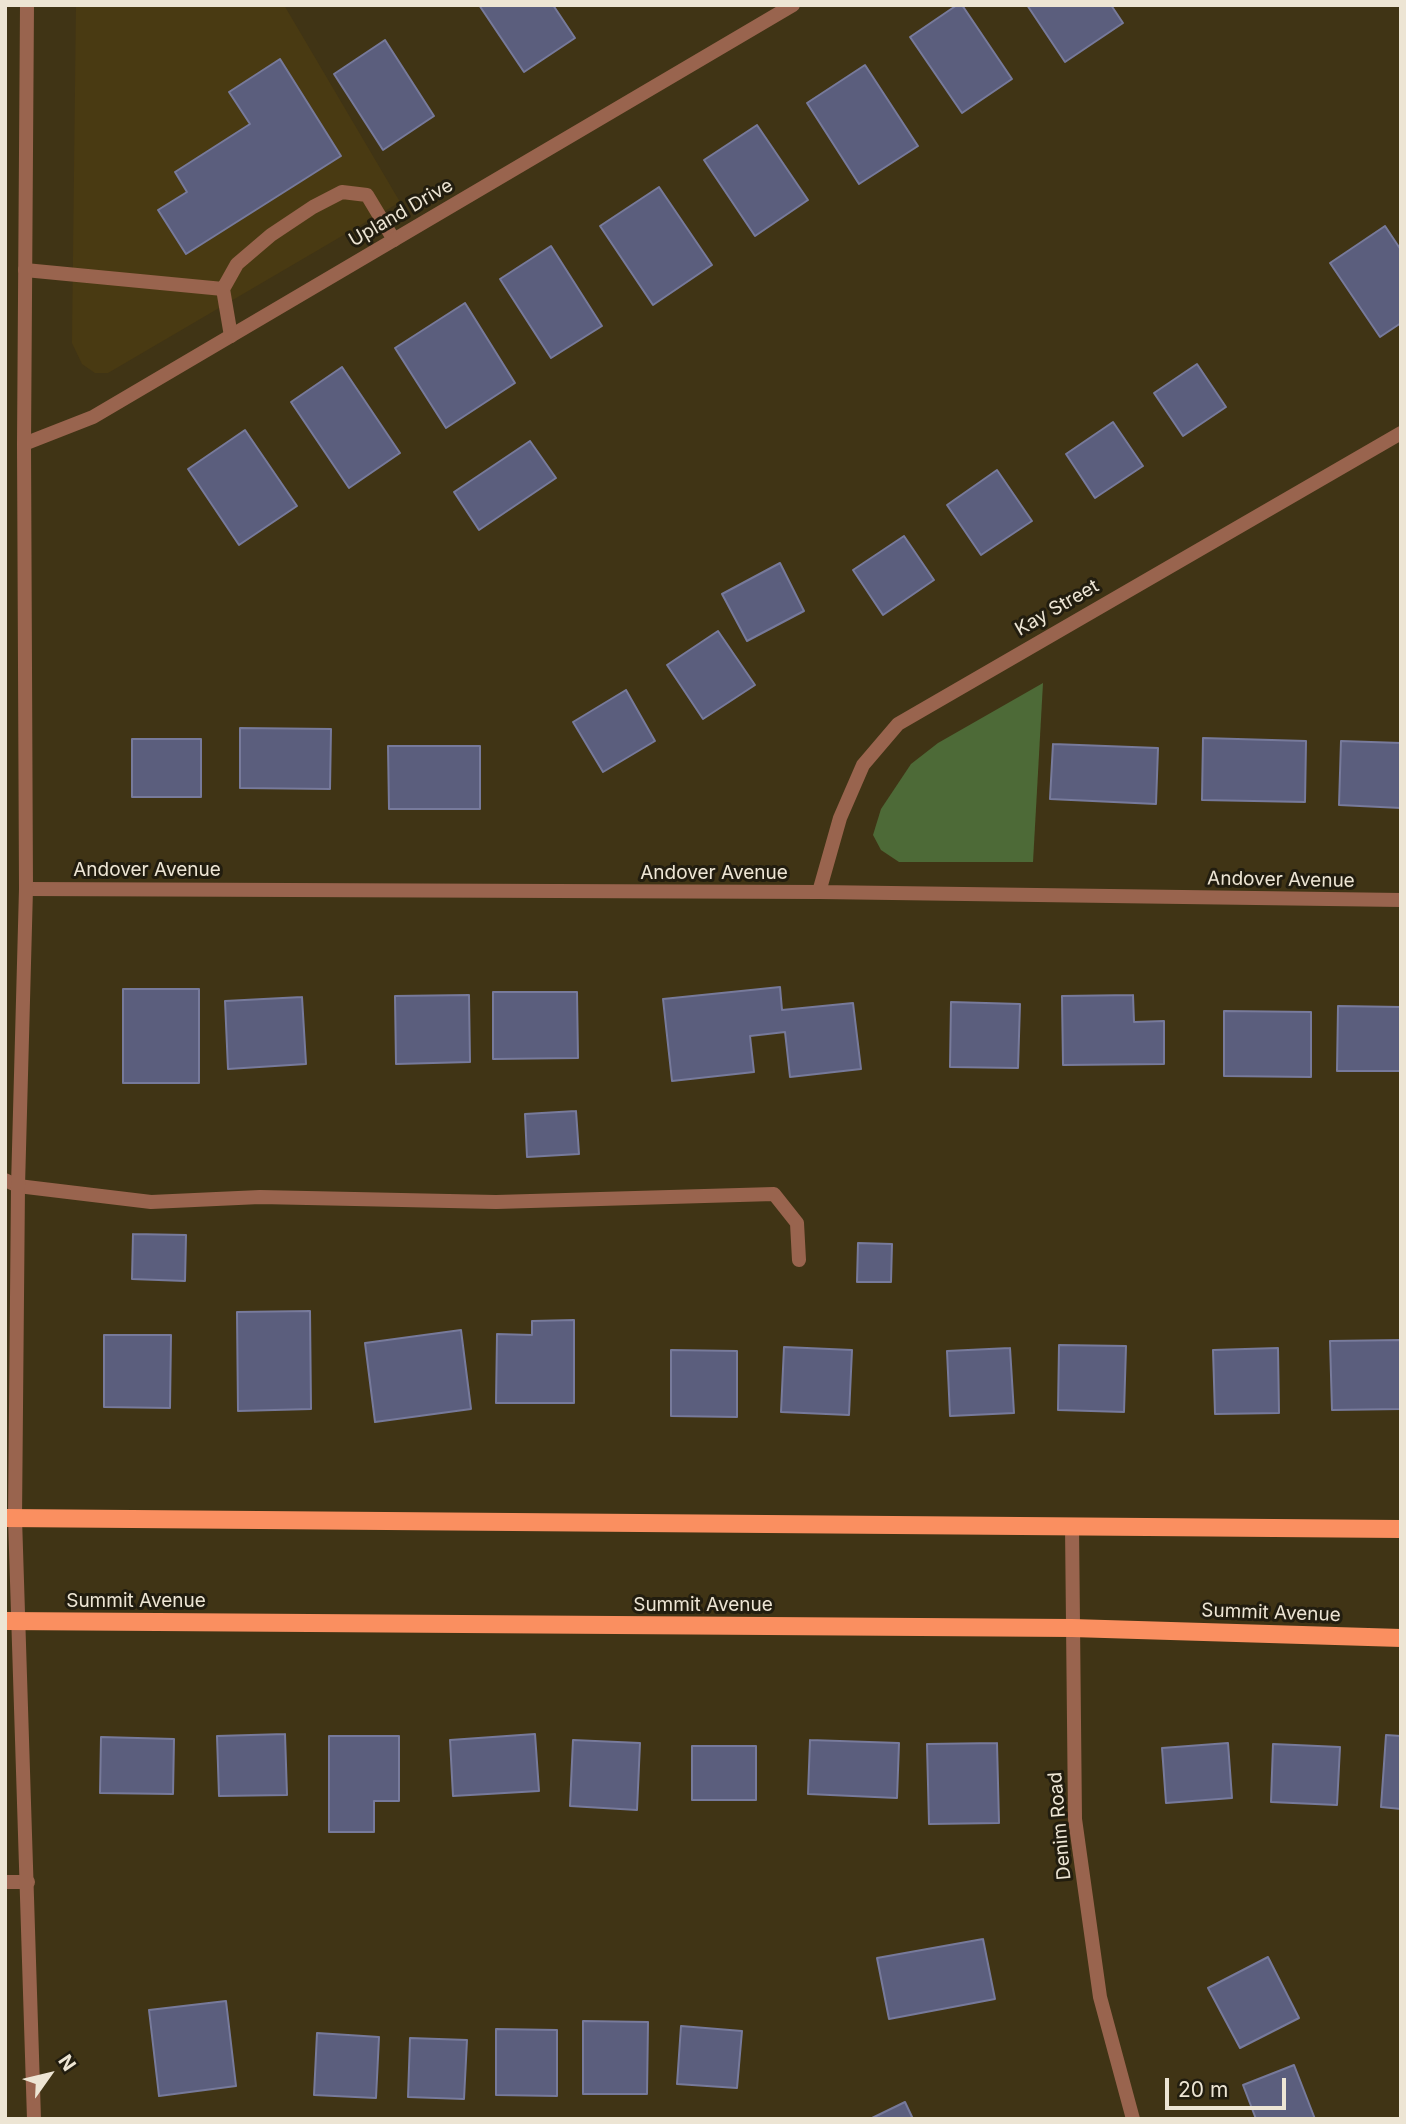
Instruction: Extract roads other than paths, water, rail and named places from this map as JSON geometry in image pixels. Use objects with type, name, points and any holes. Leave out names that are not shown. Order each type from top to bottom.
[{"type":"main road","points":[[10,1518],[1401,1529]]},
{"type":"main road","name":"Summit Avenue","points":[[12,1621],[1072,1628],[1401,1638]]},
{"type":"street","points":[[27,5],[24,444],[26,889],[12,1183],[10,1518],[12,1621],[29,1882],[34,2119]]},
{"type":"street","name":"Upland Drive","points":[[24,444],[93,417],[793,5]]},
{"type":"street","points":[[231,336],[223,289],[237,264],[271,235],[342,192],[367,195],[394,240]]},
{"type":"street","points":[[25,270],[223,289]]},
{"type":"street","name":"Kay Street","points":[[819,892],[840,818],[863,765],[898,724],[1401,433]]},
{"type":"street","name":"Andover Avenue","points":[[26,889],[819,892],[1401,900]]},
{"type":"street","points":[[12,1183],[151,1202],[260,1197],[496,1202],[774,1194],[797,1223],[799,1260]]},
{"type":"street","name":"Denim Road","points":[[1072,1526],[1075,1819],[1100,1997],[1133,2119]]},
{"type":"street","points":[[5,1882],[29,1882]]}]
